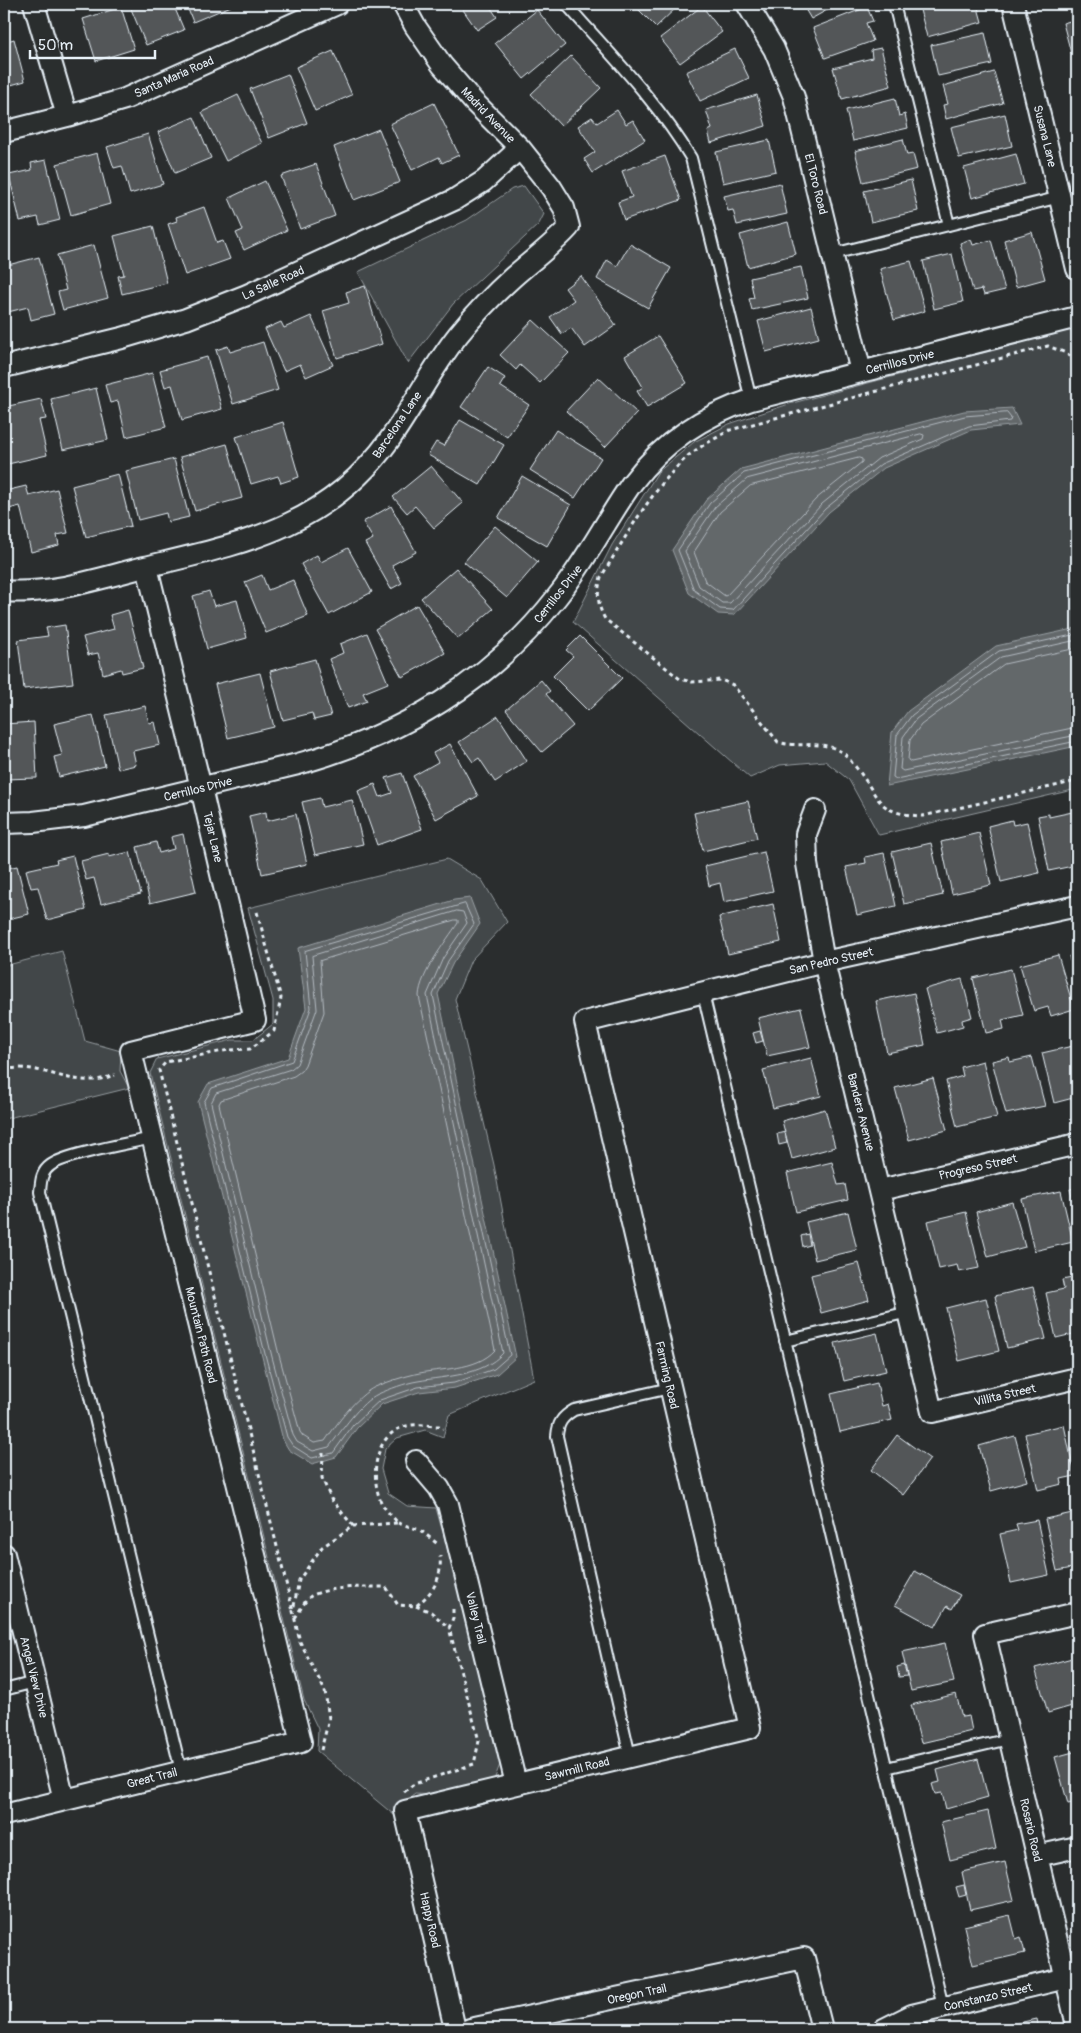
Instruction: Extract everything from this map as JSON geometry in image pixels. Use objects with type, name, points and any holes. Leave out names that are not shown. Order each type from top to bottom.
[{"type":"street","points":[[34,4],[67,116]]},
{"type":"street","name":"Santa Maria Road","points":[[4,132],[98,108],[142,92],[336,4]]},
{"type":"street","name":"Madrid Avenue","points":[[402,4],[442,65],[468,95],[520,148],[541,174],[564,208],[569,227]]},
{"type":"street","name":"El Toro Road","points":[[747,4],[774,49],[794,97],[861,372]]},
{"type":"street","name":"Susana Lane","points":[[1013,4],[1076,262]]},
{"type":"street","name":"La Salle Road","points":[[4,367],[154,329],[186,319],[247,295],[454,200],[484,181],[520,148]]},
{"type":"street","name":"Barcelona Lane","points":[[4,591],[49,590],[231,546],[272,532],[311,513],[346,487],[376,456],[390,439],[442,356],[475,315],[513,277],[554,244],[569,227]]},
{"type":"street","name":"Cerrillos Drive","points":[[4,823],[33,822],[84,816],[298,764],[352,748],[404,724],[453,695],[498,660],[539,620],[574,575],[633,483],[660,452],[692,427],[710,417],[751,400],[1077,317]]},
{"type":"street","name":"Tejar Lane","points":[[147,567],[255,1020]]},
{"type":"street","name":"Bandera Avenue","points":[[815,810],[806,834],[807,864],[824,962],[932,1412]]},
{"type":"street","name":"San Pedro Street","points":[[585,1022],[824,962],[1077,906]]},
{"type":"street","name":"Mountain Path Road","points":[[255,1020],[131,1052],[301,1742]]},
{"type":"street","name":"Farming Road","points":[[585,1022],[750,1728]]},
{"type":"street","name":"Progreso Street","points":[[880,1190],[1077,1144]]},
{"type":"street","name":"Villita Street","points":[[932,1412],[1077,1378]]},
{"type":"street","name":"Valley Trail","points":[[416,1461],[439,1488],[448,1504],[516,1784]]},
{"type":"street","name":"Angel View Drive","points":[[4,1559],[64,1800]]},
{"type":"street","name":"Rosario Road","points":[[1077,1613],[985,1634],[1077,2026]]},
{"type":"street","name":"Sawmill Road","points":[[403,1803],[516,1784],[750,1728]]},
{"type":"street","name":"Great Trail","points":[[4,1815],[301,1742]]},
{"type":"street","name":"Happy Road","points":[[403,1803],[455,2029]]},
{"type":"street","points":[[1037,1856],[1077,1847]]},
{"type":"street","name":"Oregon Trail","points":[[470,2029],[804,1958],[822,2029]]},
{"type":"street","name":"Constanzo Street","points":[[884,2029],[912,2015],[1066,1978]]},
{"type":"lane","points":[[566,4],[677,134],[691,158],[751,400]]},
{"type":"lane","points":[[894,4],[949,225]]},
{"type":"lane","points":[[833,254],[1060,197]]},
{"type":"lane","points":[[703,993],[943,2007]]},
{"type":"lane","points":[[153,1138],[68,1158],[51,1165],[41,1177],[40,1192],[181,1771]]},
{"type":"lane","points":[[786,1341],[909,1312]]},
{"type":"lane","points":[[630,1756],[558,1436],[558,1427],[560,1420],[574,1410],[670,1388]]},
{"type":"lane","points":[[4,1690],[35,1682]]},
{"type":"lane","points":[[886,1768],[1009,1739]]},
{"type":"path","points":[[1077,361],[1066,353],[1048,346],[730,430],[690,455],[665,479],[645,506],[601,577],[598,589],[600,609],[605,619],[680,679],[692,682],[721,680],[733,685],[778,742],[790,746],[802,744],[826,745],[845,754],[860,772],[877,800],[887,809],[908,816],[923,816],[1077,782]]},
{"type":"path","points":[[257,912],[281,998],[274,1032],[250,1049],[229,1050],[166,1062],[159,1070],[300,1642],[325,1691],[329,1719],[321,1750]]},
{"type":"path","points":[[4,1070],[15,1067],[30,1068],[72,1078],[92,1080],[115,1075]]},
{"type":"path","points":[[398,1524],[382,1504],[374,1475],[378,1450],[395,1431],[412,1425],[440,1426],[443,1429]]},
{"type":"path","points":[[323,1453],[322,1478],[332,1499],[353,1526]]},
{"type":"path","points":[[293,1611],[299,1580],[322,1547],[353,1526],[398,1524],[420,1530],[440,1546],[446,1560]]},
{"type":"path","points":[[416,1606],[432,1593],[441,1570],[440,1546]]},
{"type":"path","points":[[294,1619],[310,1596],[346,1588],[386,1587],[398,1605],[416,1606],[431,1612],[448,1628],[479,1741],[474,1764],[414,1784],[403,1803]]},
{"type":"path","points":[[448,1628],[453,1618],[453,1603]]},
{"type":"shaded area","points":[[524,186],[544,214],[539,224],[453,304],[408,363],[358,272],[467,220],[512,189]]},
{"type":"shaded area","points":[[1072,329],[1077,341],[1077,789],[879,835],[849,780],[825,761],[780,765],[750,778],[573,622],[612,545],[658,472],[694,442],[729,424],[789,404]]},
{"type":"shaded area","points":[[447,859],[482,880],[507,922],[471,960],[455,999],[494,1165],[534,1379],[449,1415],[443,1437],[425,1430],[397,1438],[385,1449],[381,1469],[388,1493],[407,1506],[436,1508],[469,1626],[501,1762],[494,1780],[434,1795],[415,1794],[399,1806],[394,1815],[317,1751],[318,1729],[304,1700],[150,1073],[157,1059],[232,1040],[253,1040],[273,1024],[273,1000],[248,908]]},
{"type":"shaded area","points":[[62,951],[85,1041],[121,1051],[120,1071],[129,1088],[4,1119],[4,966]]},
{"type":"water","points":[[1012,408],[1020,425],[971,430],[884,468],[829,512],[734,615],[718,614],[689,593],[672,550],[706,500],[741,469],[964,411]]},
{"type":"water","points":[[1077,628],[1077,746],[887,786],[892,732],[908,711],[996,646]]},
{"type":"water","points":[[470,898],[480,924],[453,963],[438,994],[516,1357],[497,1374],[455,1388],[419,1392],[382,1404],[357,1428],[336,1457],[312,1464],[289,1450],[283,1440],[198,1102],[208,1084],[288,1058],[306,1008],[298,948],[454,900]]},
{"type":"building","points":[[129,4],[173,4],[184,30],[146,45]]},
{"type":"building","points":[[186,4],[230,4],[231,6],[193,22]]},
{"type":"building","points":[[459,4],[497,4],[491,8],[497,17],[477,30]]},
{"type":"building","points":[[633,4],[680,4],[656,27]]},
{"type":"building","points":[[802,4],[838,4],[811,19]]},
{"type":"building","points":[[927,4],[977,4],[982,22],[927,37],[919,6]]},
{"type":"building","points":[[702,6],[722,32],[680,63],[660,38]]},
{"type":"building","points":[[121,7],[134,49],[96,61],[83,19]]},
{"type":"building","points":[[867,7],[873,21],[866,23],[873,41],[825,58],[813,28]]},
{"type":"building","points":[[537,10],[565,45],[524,79],[495,43]]},
{"type":"building","points":[[1077,19],[1077,52],[1071,53],[1063,23]]},
{"type":"building","points":[[985,33],[992,64],[938,76],[931,45]]},
{"type":"building","points":[[14,39],[25,81],[4,87],[4,42]]},
{"type":"building","points":[[881,48],[891,86],[842,99],[833,68],[872,58],[871,50]]},
{"type":"building","points":[[735,49],[749,78],[700,101],[686,72]]},
{"type":"building","points":[[333,51],[352,95],[315,111],[296,67]]},
{"type":"building","points":[[571,56],[601,88],[561,126],[531,94]]},
{"type":"building","points":[[994,72],[1003,103],[946,119],[943,105],[948,104],[943,86]]},
{"type":"building","points":[[288,74],[307,123],[269,138],[250,89]]},
{"type":"building","points":[[238,95],[262,143],[226,161],[202,112]]},
{"type":"building","points":[[757,95],[766,126],[711,143],[708,131],[712,129],[706,110]]},
{"type":"building","points":[[895,98],[899,116],[905,114],[908,128],[853,141],[846,110]]},
{"type":"building","points":[[434,103],[459,155],[442,163],[439,157],[412,170],[390,124]]},
{"type":"building","points":[[617,110],[626,124],[633,120],[645,140],[593,173],[584,159],[595,152],[578,126],[592,117],[597,123]]},
{"type":"building","points":[[1005,114],[1012,146],[959,158],[951,127]]},
{"type":"building","points":[[194,117],[211,158],[175,173],[158,132]]},
{"type":"building","points":[[379,129],[400,182],[354,200],[334,147]]},
{"type":"building","points":[[148,134],[163,184],[130,194],[122,166],[114,168],[107,147]]},
{"type":"building","points":[[903,139],[907,155],[913,154],[917,169],[863,182],[855,151]]},
{"type":"building","points":[[769,140],[776,171],[723,183],[716,152]]},
{"type":"building","points":[[97,153],[110,204],[71,215],[57,164]]},
{"type":"building","points":[[1016,154],[1024,184],[972,198],[964,168]]},
{"type":"building","points":[[665,156],[681,200],[624,220],[618,202],[632,197],[622,171]]},
{"type":"building","points":[[46,160],[60,220],[40,225],[38,217],[20,221],[9,175],[32,170],[31,163]]},
{"type":"building","points":[[316,164],[335,216],[300,229],[281,176]]},
{"type":"building","points":[[911,180],[918,211],[871,222],[864,191]]},
{"type":"building","points":[[265,181],[287,230],[244,250],[236,233],[243,230],[229,198]]},
{"type":"building","points":[[780,183],[787,214],[737,225],[733,210],[728,211],[724,196]]},
{"type":"building","points":[[4,194],[10,220],[4,221]]},
{"type":"building","points":[[204,207],[217,243],[223,241],[230,259],[185,275],[168,224],[177,221],[176,217]]},
{"type":"building","points":[[788,222],[796,254],[748,267],[740,235]]},
{"type":"building","points":[[153,226],[167,283],[122,294],[118,276],[124,275],[114,236]]},
{"type":"building","points":[[1032,232],[1045,279],[1016,287],[1004,240]]},
{"type":"building","points":[[971,239],[973,245],[991,240],[1005,290],[984,295],[982,289],[973,291],[960,243]]},
{"type":"building","points":[[630,244],[671,268],[648,308],[597,279],[607,260],[617,266]]},
{"type":"building","points":[[94,245],[108,298],[63,310],[58,292],[66,290],[57,255]]},
{"type":"building","points":[[952,254],[963,302],[934,309],[923,261]]},
{"type":"building","points":[[39,257],[54,314],[31,320],[28,307],[4,313],[4,266]]},
{"type":"building","points":[[911,261],[925,311],[894,320],[880,269]]},
{"type":"building","points":[[801,267],[808,298],[752,310],[749,299],[754,298],[750,278]]},
{"type":"building","points":[[581,276],[616,325],[585,347],[571,328],[562,334],[550,317],[574,300],[565,288]]},
{"type":"building","points":[[365,286],[382,344],[337,358],[323,311],[349,303],[346,292]]},
{"type":"building","points":[[811,307],[819,338],[766,352],[758,321]]},
{"type":"building","points":[[311,316],[333,365],[306,377],[300,364],[284,371],[265,329],[281,322],[284,328]]},
{"type":"building","points":[[533,320],[569,353],[540,383],[520,365],[516,370],[500,355]]},
{"type":"building","points":[[658,336],[687,383],[647,407],[637,391],[643,387],[625,356]]},
{"type":"building","points":[[263,342],[278,390],[233,404],[216,350],[228,346],[230,352]]},
{"type":"building","points":[[207,357],[222,409],[182,420],[172,385],[165,387],[160,370]]},
{"type":"building","points":[[488,367],[505,378],[500,386],[529,405],[507,437],[461,407]]},
{"type":"building","points":[[152,373],[166,427],[126,437],[118,401],[110,403],[105,385]]},
{"type":"building","points":[[598,377],[637,413],[605,447],[566,411]]},
{"type":"building","points":[[96,388],[108,440],[63,450],[51,399]]},
{"type":"building","points":[[41,399],[46,419],[39,420],[47,455],[8,464],[4,447],[4,407]]},
{"type":"building","points":[[460,420],[504,445],[480,485],[428,455],[436,442],[444,446]]},
{"type":"building","points":[[283,422],[299,477],[281,483],[278,476],[251,484],[236,437]]},
{"type":"building","points":[[556,430],[601,458],[575,498],[530,470]]},
{"type":"building","points":[[227,444],[242,498],[195,511],[180,457]]},
{"type":"building","points":[[174,459],[189,517],[168,522],[166,513],[138,520],[126,471]]},
{"type":"building","points":[[431,466],[463,503],[434,528],[415,506],[407,513],[393,497]]},
{"type":"building","points":[[118,474],[131,526],[86,537],[72,486]]},
{"type":"building","points":[[522,476],[571,505],[547,546],[498,518]]},
{"type":"building","points":[[26,486],[29,496],[57,489],[68,533],[57,535],[59,545],[31,552],[20,506],[9,509],[5,491]]},
{"type":"building","points":[[391,506],[416,552],[392,565],[402,583],[391,589],[365,543],[373,539],[363,522]]},
{"type":"building","points":[[495,526],[538,562],[507,598],[464,562]]},
{"type":"building","points":[[348,548],[372,592],[329,615],[301,564],[317,555],[321,562]]},
{"type":"building","points":[[456,568],[493,609],[458,639],[421,598]]},
{"type":"building","points":[[262,575],[268,590],[293,580],[308,616],[266,633],[245,582]]},
{"type":"building","points":[[209,591],[214,606],[237,600],[247,638],[207,649],[193,596]]},
{"type":"building","points":[[417,605],[445,653],[402,677],[375,629]]},
{"type":"building","points":[[128,610],[143,668],[122,673],[121,669],[103,674],[98,653],[88,655],[83,637],[114,629],[110,615]]},
{"type":"building","points":[[65,625],[73,683],[24,689],[18,640],[48,636],[46,628]]},
{"type":"building","points":[[367,633],[388,683],[363,693],[367,701],[348,708],[329,659],[343,653],[340,644]]},
{"type":"building","points":[[580,636],[622,678],[588,711],[553,676],[573,656],[566,650]]},
{"type":"building","points":[[315,659],[331,716],[314,720],[312,713],[283,720],[270,671]]},
{"type":"building","points":[[260,673],[274,727],[228,738],[215,684]]},
{"type":"building","points":[[541,680],[550,691],[546,694],[573,726],[542,752],[506,710]]},
{"type":"building","points":[[145,706],[149,723],[155,722],[160,745],[133,751],[136,765],[118,769],[106,715]]},
{"type":"building","points":[[93,715],[105,766],[59,777],[54,757],[62,755],[54,724]]},
{"type":"building","points":[[498,716],[527,761],[495,782],[479,758],[473,762],[459,742]]},
{"type":"building","points":[[34,722],[37,778],[4,779],[4,724]]},
{"type":"building","points":[[450,744],[478,796],[436,819],[413,776],[438,762],[433,753]]},
{"type":"building","points":[[402,773],[422,829],[377,845],[358,791],[375,784],[380,797],[392,793],[386,778]]},
{"type":"building","points":[[320,798],[322,807],[352,800],[363,844],[315,855],[302,802]]},
{"type":"building","points":[[748,801],[757,838],[703,851],[694,813]]},
{"type":"building","points":[[1077,811],[1077,865],[1049,871],[1038,816],[1049,814],[1049,817]]},
{"type":"building","points":[[266,812],[267,821],[296,814],[307,864],[262,874],[249,816]]},
{"type":"building","points":[[1012,820],[1013,825],[1027,822],[1039,873],[1001,882],[988,826]]},
{"type":"building","points":[[979,833],[991,885],[952,894],[941,842]]},
{"type":"building","points":[[183,834],[196,892],[150,903],[137,847],[156,842],[159,853],[174,849],[171,837]]},
{"type":"building","points":[[931,843],[943,895],[904,904],[892,852]]},
{"type":"building","points":[[130,852],[141,894],[101,904],[94,878],[86,880],[81,861],[109,854],[109,857]]},
{"type":"building","points":[[764,852],[773,891],[724,902],[720,883],[709,886],[705,866]]},
{"type":"building","points":[[884,853],[896,906],[857,915],[846,867],[866,863],[865,857]]},
{"type":"building","points":[[73,856],[86,910],[47,920],[38,887],[31,888],[26,870],[57,863],[56,860]]},
{"type":"building","points":[[17,866],[29,914],[4,920],[4,869]]},
{"type":"building","points":[[773,904],[781,942],[728,954],[719,917]]},
{"type":"building","points":[[1077,954],[1077,989],[1069,956]]},
{"type":"building","points":[[1058,955],[1074,1009],[1051,1016],[1048,1007],[1034,1011],[1020,965]]},
{"type":"building","points":[[1011,969],[1023,1015],[1002,1020],[1004,1029],[986,1033],[973,978]]},
{"type":"building","points":[[962,979],[972,1017],[962,1020],[963,1026],[937,1033],[925,989]]},
{"type":"building","points":[[914,993],[925,1045],[887,1053],[876,1001]]},
{"type":"building","points":[[801,1008],[810,1047],[767,1056],[758,1018]]},
{"type":"building","points":[[760,1031],[763,1041],[756,1043],[753,1033]]},
{"type":"building","points":[[1077,1045],[1077,1097],[1054,1103],[1042,1053]]},
{"type":"building","points":[[1009,1057],[1010,1062],[1032,1057],[1045,1106],[1006,1114],[992,1061]]},
{"type":"building","points":[[811,1058],[821,1096],[773,1108],[763,1070]]},
{"type":"building","points":[[983,1061],[997,1117],[957,1127],[946,1081],[963,1076],[961,1067]]},
{"type":"building","points":[[933,1078],[947,1130],[909,1140],[895,1088]]},
{"type":"building","points":[[825,1109],[835,1147],[792,1159],[782,1121]]},
{"type":"building","points":[[785,1132],[787,1143],[779,1145],[777,1134]]},
{"type":"building","points":[[832,1162],[838,1185],[845,1184],[848,1200],[796,1212],[787,1173]]},
{"type":"building","points":[[1077,1188],[1077,1216],[1070,1189]]},
{"type":"building","points":[[1061,1191],[1073,1242],[1034,1251],[1022,1199]]},
{"type":"building","points":[[1012,1202],[1025,1247],[988,1257],[976,1212]]},
{"type":"building","points":[[848,1212],[857,1250],[815,1260],[806,1222]]},
{"type":"building","points":[[966,1212],[979,1268],[959,1272],[957,1265],[939,1269],[928,1221]]},
{"type":"building","points":[[808,1234],[810,1245],[803,1247],[801,1236]]},
{"type":"building","points":[[859,1263],[869,1300],[821,1313],[811,1275]]},
{"type":"building","points":[[1077,1277],[1077,1333],[1056,1338],[1046,1293],[1064,1289],[1062,1280]]},
{"type":"building","points":[[1033,1287],[1046,1339],[1007,1348],[995,1296]]},
{"type":"building","points":[[986,1298],[999,1351],[959,1361],[946,1308]]},
{"type":"building","points":[[877,1333],[886,1371],[844,1381],[835,1343]]},
{"type":"building","points":[[877,1383],[882,1406],[888,1404],[892,1420],[840,1432],[831,1394]]},
{"type":"building","points":[[1064,1425],[1075,1476],[1061,1479],[1062,1484],[1038,1490],[1025,1434]]},
{"type":"building","points":[[897,1435],[930,1459],[903,1495],[871,1470]]},
{"type":"building","points":[[1015,1436],[1027,1481],[991,1491],[979,1446]]},
{"type":"building","points":[[1077,1512],[1077,1567],[1057,1571],[1045,1519]]},
{"type":"building","points":[[1037,1520],[1049,1575],[1011,1583],[1000,1534],[1018,1530],[1016,1524]]},
{"type":"building","points":[[915,1571],[960,1595],[952,1609],[947,1606],[935,1627],[895,1605]]},
{"type":"building","points":[[945,1643],[954,1682],[911,1691],[902,1652]]},
{"type":"building","points":[[1072,1658],[1077,1676],[1077,1697],[1070,1699],[1072,1706],[1048,1713],[1035,1668]]},
{"type":"building","points":[[904,1665],[907,1676],[899,1677],[897,1667]]},
{"type":"building","points":[[956,1694],[962,1717],[969,1716],[972,1731],[921,1743],[911,1705]]},
{"type":"building","points":[[1077,1751],[1077,1802],[1068,1804],[1055,1757]]},
{"type":"building","points":[[978,1759],[988,1797],[946,1809],[942,1793],[935,1794],[932,1784],[940,1782],[937,1770]]},
{"type":"building","points":[[988,1811],[996,1849],[950,1860],[941,1822]]},
{"type":"building","points":[[1005,1862],[1014,1900],[970,1910],[962,1872]]},
{"type":"building","points":[[964,1885],[966,1895],[959,1897],[956,1887]]},
{"type":"building","points":[[1010,1915],[1016,1939],[1021,1937],[1025,1953],[973,1965],[964,1926]]},
{"type":"building","points":[[1037,2019],[1039,2029],[990,2029]]}]
